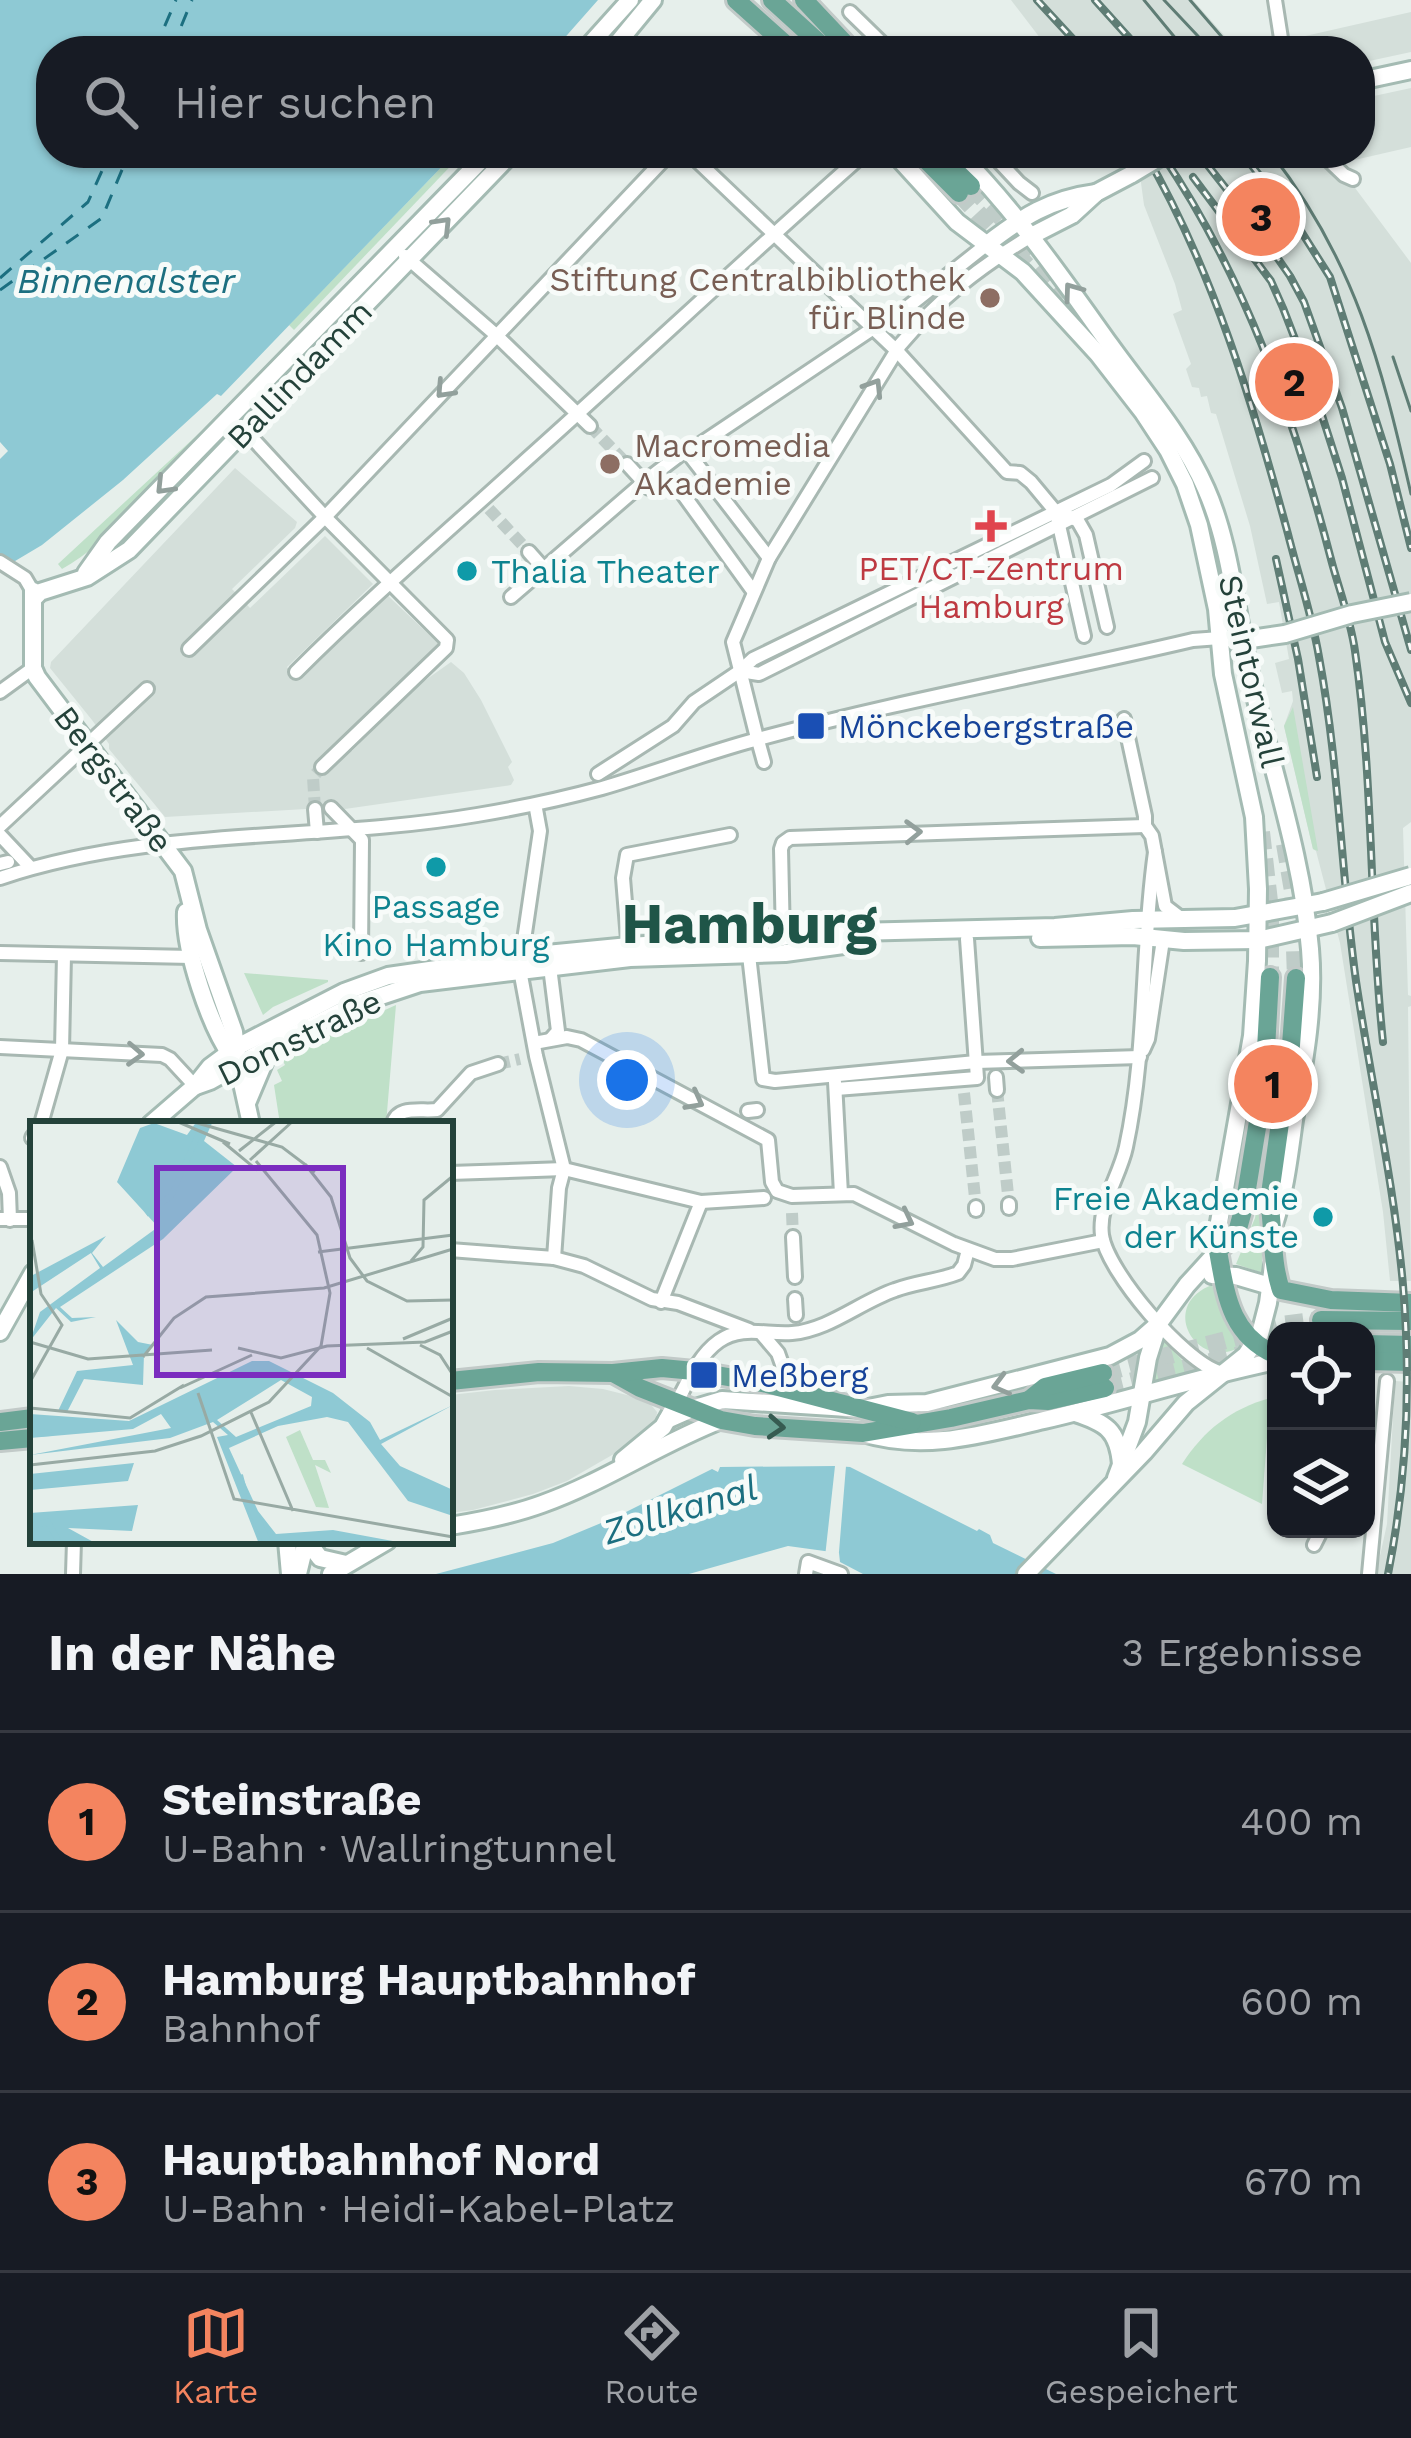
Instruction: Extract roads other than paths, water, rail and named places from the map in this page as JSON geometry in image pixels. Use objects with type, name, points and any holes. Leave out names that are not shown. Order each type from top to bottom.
[{"type":"main road","points":[[598,36],[630,0]]},
{"type":"main road","points":[[623,36],[653,0]]},
{"type":"main road","points":[[736,0],[764,36]]},
{"type":"main road","points":[[804,0],[839,36]]},
{"type":"main road","points":[[773,1],[811,36]]},
{"type":"main road","points":[[1375,77],[1411,70]]},
{"type":"main road","name":"Ballindamm","points":[[402,254],[475,168]]},
{"type":"main road","name":"Ballindamm","points":[[39,592],[97,572],[129,550],[238,423],[402,254],[496,168]]},
{"type":"main road","points":[[908,168],[957,222],[1023,272],[1174,446]]},
{"type":"main road","points":[[938,168],[965,190],[948,168]]},
{"type":"main road","points":[[971,168],[1031,236],[1174,446]]},
{"type":"main road","points":[[1031,236],[1142,168]]},
{"type":"main road","points":[[994,250],[1018,220],[1067,196],[1096,193]]},
{"type":"main road","name":"Steintorwall","points":[[1174,446],[1206,488],[1215,514],[1295,856],[1311,906],[1276,927],[1258,889],[1254,817],[1223,674],[1199,525],[1174,446]]},
{"type":"main road","points":[[33,668],[39,592]]},
{"type":"main road","points":[[1220,638],[1285,634],[1411,602]]},
{"type":"main road","name":"Bergstraße","points":[[33,668],[182,871],[186,931],[234,1055],[250,1121]]},
{"type":"main road","points":[[523,955],[550,967],[630,952],[878,931],[1055,927],[1153,932],[1184,920],[1276,927],[1311,906],[1411,876]]},
{"type":"main road","points":[[523,955],[759,955],[854,943],[967,945],[1327,925],[1411,893]]},
{"type":"main road","points":[[1267,1352],[1240,1330],[1233,1318],[1218,1251],[1252,1036],[1276,927]]},
{"type":"main road","points":[[1273,1227],[1282,1203],[1310,990],[1276,927]]},
{"type":"main road","name":"Domstraße","points":[[155,1121],[195,1086],[210,1081],[234,1055],[332,998],[372,980],[523,955]]},
{"type":"main road","name":"Domstraße","points":[[234,1055],[272,1046],[354,1005],[403,987],[523,955]]},
{"type":"main road","points":[[603,1475],[678,1410],[722,1400],[863,1409],[947,1399],[1129,1347],[1159,1323],[1237,1232],[1262,1101],[1270,977]]},
{"type":"main road","points":[[1284,1290],[1273,1265],[1269,1201],[1296,979]]},
{"type":"main road","points":[[195,1086],[224,1090],[247,1103],[272,1046]]},
{"type":"main road","points":[[1194,1277],[1222,1274],[1336,1301],[1411,1303]]},
{"type":"main road","points":[[0,1332],[30,1279]]},
{"type":"main road","points":[[1026,1574],[1186,1403],[1227,1373],[1255,1343],[1284,1290]]},
{"type":"main road","points":[[1321,1320],[1411,1321]]},
{"type":"main road","points":[[1119,1471],[1133,1438],[1159,1323]]},
{"type":"main road","points":[[1375,1344],[1411,1345]]},
{"type":"main road","points":[[863,1433],[887,1441],[939,1442],[1141,1397],[1267,1361]]},
{"type":"main road","points":[[1375,1361],[1411,1362]]},
{"type":"main road","points":[[453,1381],[662,1368],[791,1390],[918,1423]]},
{"type":"main road","points":[[613,1373],[678,1410],[755,1426],[863,1433],[1029,1400],[1045,1388],[1104,1380]]},
{"type":"main road","points":[[1074,1413],[1098,1421],[1113,1433],[1119,1471]]},
{"type":"main road","points":[[0,1422],[30,1418]]},
{"type":"main road","points":[[453,1525],[529,1509],[721,1420]]},
{"type":"main road","points":[[0,1441],[30,1438]]},
{"type":"main road","points":[[288,1544],[294,1574]]},
{"type":"main road","points":[[294,1574],[305,1544]]},
{"type":"main road","points":[[309,1544],[339,1569],[382,1544]]},
{"type":"street","points":[[1275,0],[1281,36]]},
{"type":"street","points":[[850,12],[875,36]]},
{"type":"street","points":[[189,649],[325,517],[656,168]]},
{"type":"street","points":[[704,168],[897,351],[1007,472],[1020,472],[1031,482],[1057,519],[1084,636]]},
{"type":"street","points":[[296,672],[389,582],[484,504],[577,413],[848,168]]},
{"type":"street","points":[[1004,168],[1032,193]]},
{"type":"street","points":[[1337,168],[1353,178]]},
{"type":"street","points":[[769,558],[692,458],[694,448],[994,250],[1031,236]]},
{"type":"street","points":[[764,762],[733,642],[754,591],[769,558],[897,351],[919,322],[994,250]]},
{"type":"street","points":[[402,254],[496,335],[590,426]]},
{"type":"street","points":[[238,423],[448,644],[322,767]]},
{"type":"street","points":[[512,597],[644,482],[682,453],[692,453]]},
{"type":"street","points":[[740,671],[759,674],[906,608],[1057,519],[1144,461]]},
{"type":"street","points":[[628,464],[649,488],[659,487]]},
{"type":"street","points":[[598,774],[673,726],[694,702],[753,658],[896,588],[1057,519],[1074,517],[1152,478]]},
{"type":"street","points":[[675,483],[754,591]]},
{"type":"street","points":[[1074,517],[1086,535],[1107,627]]},
{"type":"street","points":[[529,552],[544,569]]},
{"type":"street","points":[[2,567],[39,592]]},
{"type":"street","points":[[896,588],[906,608]]},
{"type":"street","points":[[0,878],[162,842],[352,830],[535,804],[758,739],[1193,640],[1220,638]]},
{"type":"street","points":[[0,692],[33,668]]},
{"type":"street","points":[[31,868],[0,830],[147,689]]},
{"type":"street","points":[[1124,719],[1165,906],[1184,920]]},
{"type":"street","points":[[331,808],[362,840],[361,953]]},
{"type":"street","points":[[536,808],[540,831],[523,955],[535,1050],[564,1169],[554,1258]]},
{"type":"street","points":[[315,809],[316,832]]},
{"type":"street","points":[[1140,1057],[976,1062],[763,1079],[759,955],[784,938],[781,849],[785,841],[796,837],[1145,826]]},
{"type":"street","points":[[630,952],[623,878],[627,855],[730,835]]},
{"type":"street","points":[[1155,852],[1148,897],[1153,932],[1140,1057],[1126,1145],[1102,1214],[1103,1241],[1111,1261],[1159,1323],[1193,1359],[1227,1373]]},
{"type":"street","points":[[836,1089],[968,1083],[976,1062],[967,945]]},
{"type":"street","points":[[0,953],[199,956]]},
{"type":"street","points":[[41,1121],[62,1050],[64,955]]},
{"type":"street","points":[[520,1059],[558,1031],[550,967]]},
{"type":"street","points":[[551,1039],[581,1040],[768,1140],[777,1191],[792,1196],[854,1194],[968,1250],[1003,1260],[1103,1241]]},
{"type":"street","points":[[0,1047],[162,1055],[195,1086]]},
{"type":"street","points":[[1088,1058],[1089,1074]]},
{"type":"street","points":[[393,1121],[400,1112],[437,1110],[471,1073],[498,1064]]},
{"type":"street","points":[[838,1074],[841,1194]]},
{"type":"street","points":[[0,1167],[10,1193],[5,1220]]},
{"type":"street","points":[[453,1173],[564,1169],[701,1202],[764,1198]]},
{"type":"street","points":[[792,1196],[793,1214]]},
{"type":"street","points":[[661,1302],[701,1202]]},
{"type":"street","points":[[793,1237],[795,1276]]},
{"type":"street","points":[[453,1250],[554,1258],[584,1266],[661,1302],[678,1303],[755,1331],[778,1353],[791,1390]]},
{"type":"street","points":[[678,1410],[694,1371],[722,1338],[815,1328],[892,1291],[958,1273],[968,1250]]},
{"type":"street","points":[[795,1300],[796,1315]]},
{"type":"street","points":[[1369,1574],[1387,1381]]},
{"type":"street","points":[[1314,1545],[1318,1538]]},
{"type":"street","points":[[73,1574],[74,1544]]},
{"type":"street","points":[[807,1568],[828,1567],[842,1574]]},
{"type":"water","name":"Binnenalster","points":[[0,0],[598,0],[566,36],[36,36],[36,168],[441,168],[221,396],[217,394],[123,480],[42,545],[0,570],[0,459],[8,451],[0,442]]},
{"type":"water","name":"Zollkanal","points":[[850,1467],[979,1529],[993,1543],[1056,1574],[863,1574],[840,1562],[839,1553],[788,1546],[689,1574],[436,1574],[553,1543],[712,1469]]},
{"type":"tunnel","points":[[971,186],[1034,251]]},
{"type":"tunnel","points":[[959,193],[1060,301]]},
{"type":"tunnel","points":[[590,426],[627,464]]},
{"type":"tunnel","points":[[489,509],[529,552]]},
{"type":"tunnel","points":[[315,809],[313,777],[322,767]]},
{"type":"tunnel","points":[[1261,832],[1270,910],[1270,977]]},
{"type":"tunnel","points":[[1285,844],[1293,891],[1296,978]]},
{"type":"tunnel","points":[[498,1064],[520,1059]]},
{"type":"tunnel","points":[[997,1090],[1009,1204]]},
{"type":"tunnel","points":[[964,1093],[976,1207]]},
{"type":"tunnel","points":[[792,1213],[793,1237]]},
{"type":"tunnel","points":[[1103,1373],[1282,1325],[1321,1320]]},
{"type":"tunnel","points":[[1105,1388],[1252,1352]]},
{"type":"tram line","points":[[1144,0],[1174,36]]},
{"type":"tram line","points":[[1164,0],[1198,36]]},
{"type":"tram line","points":[[1190,0],[1221,36]]},
{"type":"tram line","points":[[1282,168],[1324,233],[1361,315],[1411,494]]},
{"type":"tram line","points":[[1393,357],[1411,411]]},
{"type":"railway","points":[[1037,0],[1070,36]]},
{"type":"railway","points":[[1095,0],[1127,36]]},
{"type":"railway","points":[[1153,168],[1191,244],[1229,339],[1275,485],[1319,657],[1356,981],[1403,1285],[1406,1430],[1388,1574]]},
{"type":"railway","points":[[1171,168],[1218,249],[1264,350],[1301,456],[1351,629],[1365,749],[1383,1042]]},
{"type":"railway","points":[[1210,168],[1254,224],[1304,302],[1342,408],[1411,650]]},
{"type":"railway","points":[[1254,168],[1330,277],[1390,464],[1411,548]]},
{"type":"railway","points":[[1193,177],[1271,281],[1283,308],[1342,478],[1385,642],[1411,703]]},
{"type":"railway","points":[[1276,559],[1317,777]]},
{"type":"place","name":"Hauptbahnhof Nord","points":[[1261,217]]},
{"type":"place","name":"Stiftung Centralbibliothek für Blinde","points":[[990,298]]},
{"type":"place","name":"Hamburg Hauptbahnhof","points":[[1294,382]]},
{"type":"place","name":"Macromedia Akademie","points":[[610,464]]},
{"type":"place","name":"PET/CT-Zentrum Hamburg","points":[[991,526]]},
{"type":"place","name":"Thalia Theater","points":[[467,571]]},
{"type":"place","name":"Mönckebergstraße","points":[[811,726]]},
{"type":"place","name":"Passage Kino Hamburg","points":[[436,867]]},
{"type":"place","name":"Steinstraße","points":[[1273,1084]]},
{"type":"place","name":"Freie Akademie der Künste","points":[[1323,1217]]},
{"type":"place","name":"Meßberg","points":[[704,1375]]},
{"type":"district","name":"Hamburg","points":[[749,923]]}]
